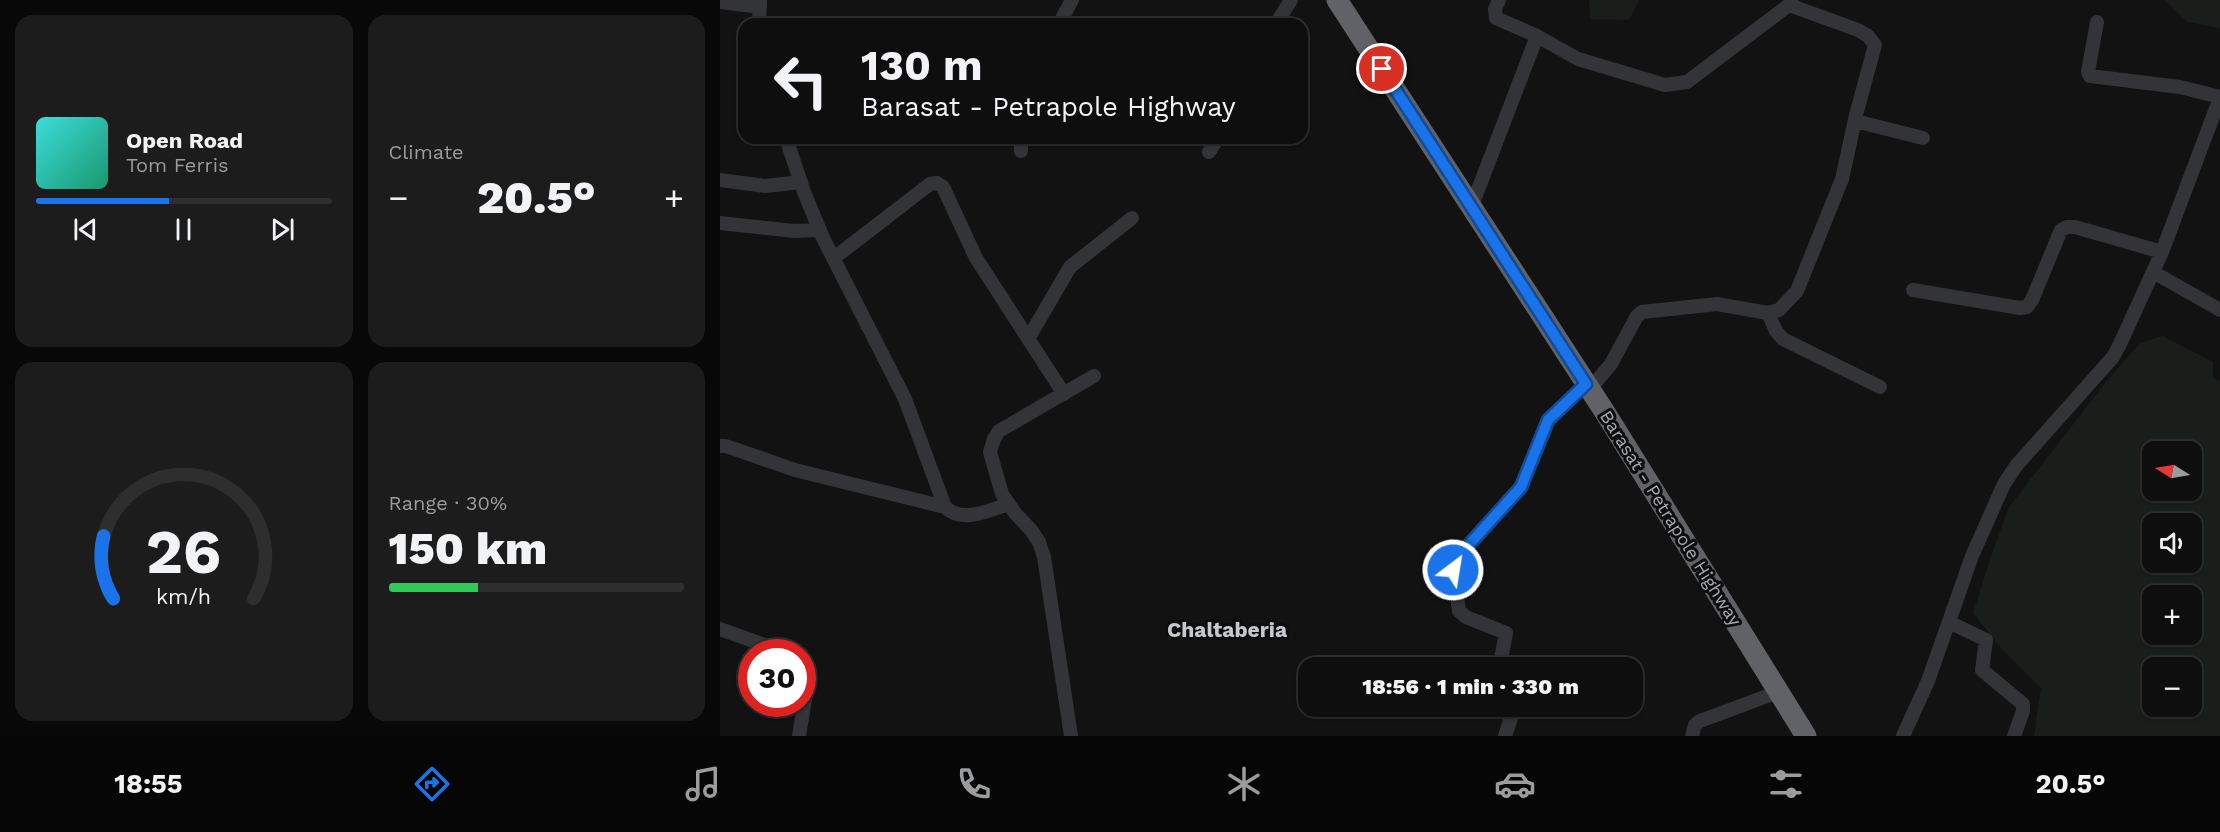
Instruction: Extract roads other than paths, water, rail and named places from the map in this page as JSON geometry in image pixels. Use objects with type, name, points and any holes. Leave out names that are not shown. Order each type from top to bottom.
[{"type":"highway","name":"Barasat - Petrapole Highway","points":[[1337,0],[1588,386],[1806,736]]},
{"type":"street","points":[[1062,18],[1072,0]]},
{"type":"street","points":[[1280,18],[1291,0]]},
{"type":"street","points":[[1499,0],[1495,9],[1496,18],[1537,36],[1578,59],[1665,85],[1687,82],[1790,3],[1858,30],[1874,42],[1875,49],[1842,179],[1801,284],[1779,310],[1768,313],[1717,304],[1642,312],[1637,316],[1611,364],[1548,420],[1521,487],[1457,558],[1453,567],[1459,611],[1466,617],[1506,633],[1501,657]]},
{"type":"street","points":[[720,2],[760,3],[759,18]]},
{"type":"street","points":[[1903,736],[1928,681],[1972,556],[2004,484],[2016,466],[2113,357],[2162,252],[2220,98],[2180,87],[2090,76],[2088,72],[2097,21]]},
{"type":"street","points":[[1471,208],[1537,36]]},
{"type":"street","points":[[1855,121],[1923,138]]},
{"type":"street","points":[[788,144],[820,230],[904,399],[945,507]]},
{"type":"street","points":[[1209,152],[1214,144]]},
{"type":"street","points":[[720,180],[765,186],[801,182]]},
{"type":"street","points":[[834,258],[930,184],[937,183],[943,187],[976,258],[1064,394]]},
{"type":"street","points":[[1028,339],[1070,267],[1132,218]]},
{"type":"street","points":[[720,223],[794,231],[820,230]]},
{"type":"street","points":[[1913,290],[2020,308],[2027,307],[2061,230],[2067,227],[2075,227],[2162,252]]},
{"type":"street","points":[[2153,272],[2220,310]]},
{"type":"street","points":[[1768,313],[1776,331],[1783,339],[1880,387]]},
{"type":"street","points":[[1071,736],[1044,557],[1039,542],[1031,530],[1002,494],[990,452],[993,440],[999,431],[1094,376]]},
{"type":"street","points":[[720,446],[726,446],[795,470],[945,507],[958,515],[967,516],[1009,504]]},
{"type":"street","points":[[1949,622],[1986,640],[1982,670],[2023,704],[2023,711],[2014,736]]},
{"type":"street","points":[[720,628],[749,639]]},
{"type":"street","points":[[1692,736],[1695,725],[1700,721],[1778,692]]},
{"type":"street","points":[[799,736],[802,717]]},
{"type":"street","points":[[1505,736],[1511,717]]},
{"type":"district","name":"Chaltaberia","points":[[1227,629]]}]
